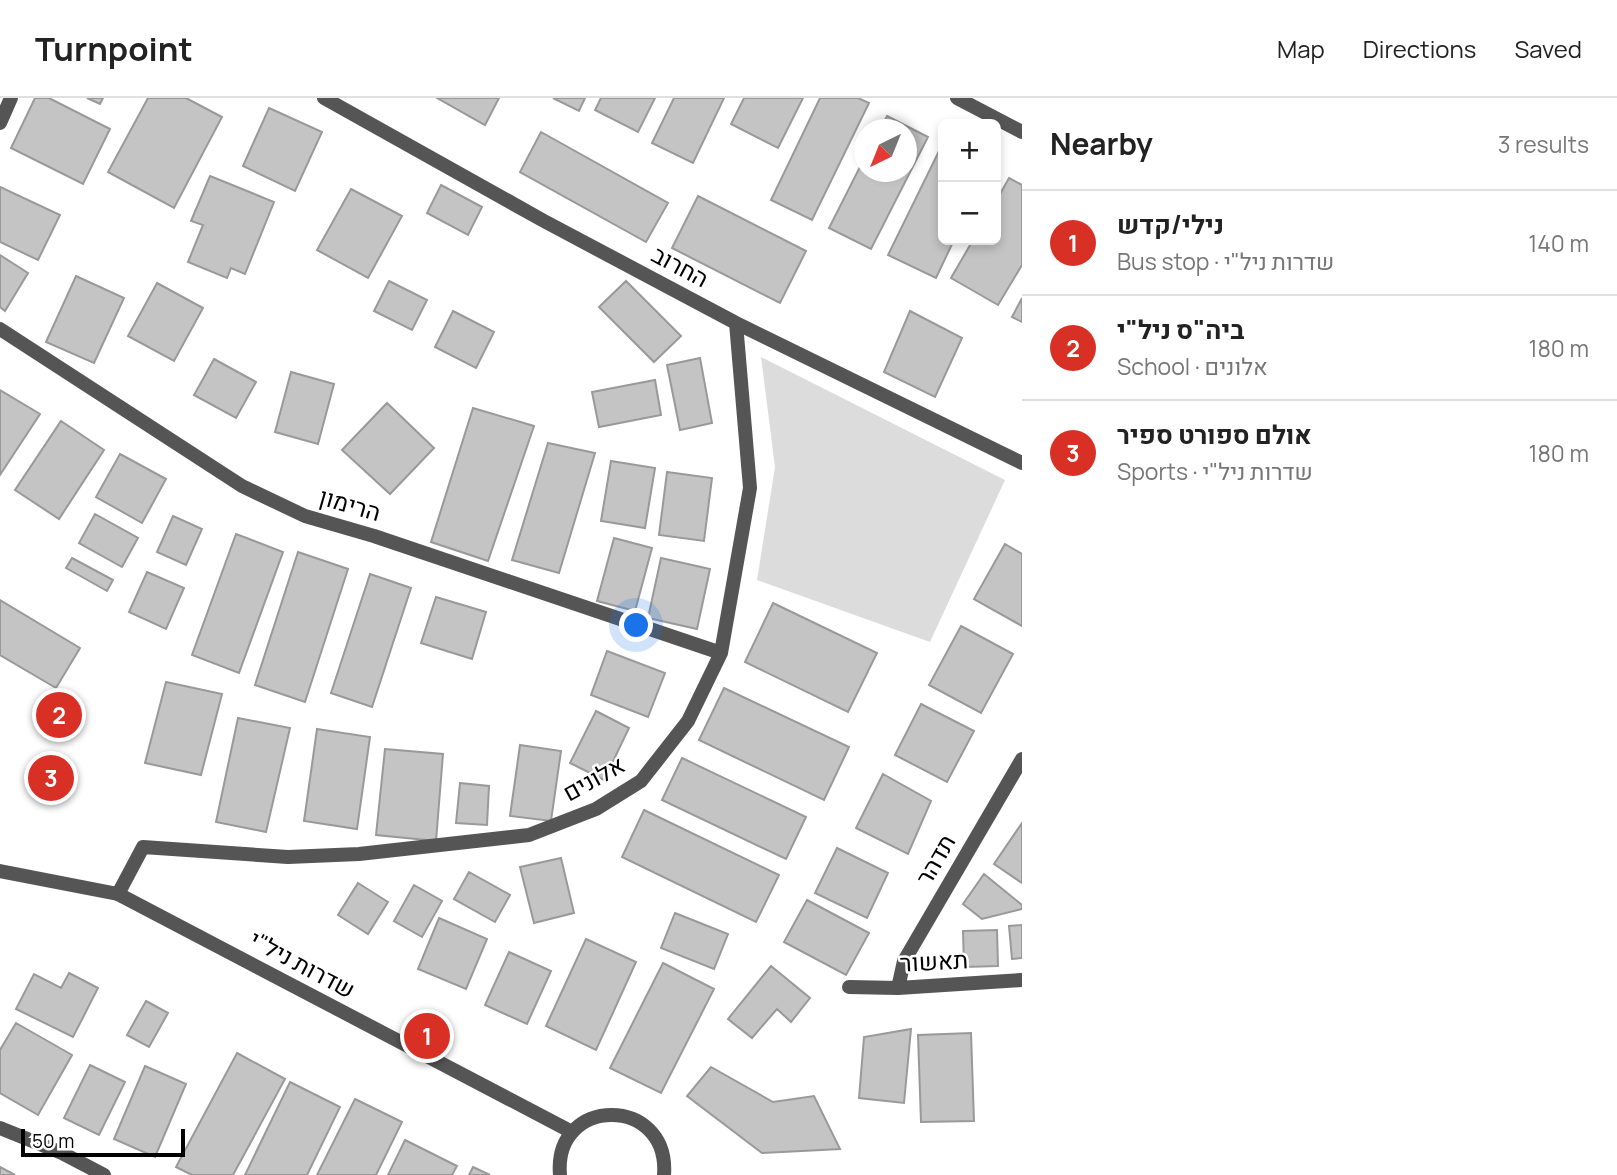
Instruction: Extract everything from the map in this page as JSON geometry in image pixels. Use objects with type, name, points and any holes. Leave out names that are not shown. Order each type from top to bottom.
[{"type":"street","points":[[0,124],[11,98]]},
{"type":"street","name":"החרוב","points":[[324,98],[736,323],[1022,463]]},
{"type":"street","points":[[957,98],[1022,132]]},
{"type":"street","name":"אלונים","points":[[118,894],[144,847],[288,857],[359,854],[528,835],[596,809],[641,781],[688,721],[721,653],[750,488],[736,323]]},
{"type":"street","name":"הרימון","points":[[0,329],[242,486],[305,516],[374,536],[721,653]]},
{"type":"street","name":"תדהר","points":[[898,988],[904,961],[1022,759]]},
{"type":"street","name":"שדרות ניל\"י","points":[[0,871],[118,894],[572,1132]]},
{"type":"street","name":"תאשור","points":[[849,987],[898,988],[1022,980]]},
{"type":"street","points":[[560,1175],[559,1163],[563,1146],[572,1132],[586,1121],[603,1115],[620,1115],[637,1120],[651,1131],[661,1145],[665,1162],[664,1175]]},
{"type":"street","points":[[0,1128],[62,1153],[104,1175]]},
{"type":"shaded area","points":[[761,357],[1005,480],[930,642],[757,580],[775,467]]},
{"type":"building","points":[[35,98],[49,98],[110,129],[83,184],[11,148]]},
{"type":"building","points":[[87,98],[103,98],[100,104]]},
{"type":"building","points":[[148,98],[186,98],[222,117],[174,208],[108,172]]},
{"type":"building","points":[[437,98],[499,98],[485,125]]},
{"type":"building","points":[[553,98],[585,98],[579,111]]},
{"type":"building","points":[[601,98],[655,98],[638,132],[595,110]]},
{"type":"building","points":[[674,98],[724,98],[693,163],[652,143]]},
{"type":"building","points":[[744,98],[803,98],[778,148],[731,124]]},
{"type":"building","points":[[820,98],[858,98],[869,103],[861,119],[854,119],[854,134],[812,220],[771,200]]},
{"type":"building","points":[[269,108],[322,132],[295,191],[243,166]]},
{"type":"building","points":[[917,131],[928,137],[917,159]]},
{"type":"building","points":[[541,132],[668,203],[646,242],[520,172]]},
{"type":"building","points":[[938,153],[938,245],[952,245],[936,278],[888,255]]},
{"type":"building","points":[[210,176],[274,202],[245,274],[231,268],[227,278],[188,262],[203,225],[191,221]]},
{"type":"building","points":[[1009,178],[1022,185],[1022,265],[998,305],[951,278],[970,245],[1001,245],[1001,192]]},
{"type":"building","points":[[854,179],[854,182],[905,182],[871,249],[829,228]]},
{"type":"building","points":[[441,185],[482,207],[468,235],[427,213]]},
{"type":"building","points":[[0,187],[60,215],[38,260],[0,242]]},
{"type":"building","points":[[351,189],[402,216],[368,278],[317,250]]},
{"type":"building","points":[[698,196],[806,251],[780,303],[672,248]]},
{"type":"building","points":[[0,255],[28,273],[5,311],[0,307]]},
{"type":"building","points":[[76,276],[124,298],[94,363],[46,342]]},
{"type":"building","points":[[389,281],[427,300],[412,330],[374,311]]},
{"type":"building","points":[[626,281],[681,336],[654,362],[599,307]]},
{"type":"building","points":[[157,283],[203,308],[174,361],[128,336]]},
{"type":"building","points":[[1022,298],[1022,322],[1012,317]]},
{"type":"building","points":[[453,311],[494,332],[476,368],[435,347]]},
{"type":"building","points":[[910,311],[962,338],[935,397],[884,372]]},
{"type":"building","points":[[700,358],[712,423],[680,430],[667,365]]},
{"type":"building","points":[[214,359],[256,382],[236,418],[194,395]]},
{"type":"building","points":[[291,372],[334,384],[318,444],[275,432]]},
{"type":"building","points":[[655,380],[661,415],[599,427],[592,392]]},
{"type":"building","points":[[0,390],[40,414],[0,475]]},
{"type":"building","points":[[387,403],[434,448],[390,494],[342,450]]},
{"type":"building","points":[[473,408],[534,426],[488,561],[431,542]]},
{"type":"building","points":[[61,421],[104,450],[59,519],[15,490]]},
{"type":"building","points":[[548,443],[595,453],[559,573],[512,560]]},
{"type":"building","points":[[120,454],[166,479],[142,523],[96,497]]},
{"type":"building","points":[[611,461],[655,468],[645,528],[601,521]]},
{"type":"building","points":[[667,472],[712,478],[704,541],[659,535]]},
{"type":"building","points":[[95,514],[138,538],[122,567],[79,543]]},
{"type":"building","points":[[173,516],[202,529],[186,565],[157,552]]},
{"type":"building","points":[[236,534],[283,552],[239,673],[192,655]]},
{"type":"building","points":[[614,538],[652,548],[635,611],[597,601]]},
{"type":"building","points":[[1005,544],[1022,554],[1022,626],[974,599]]},
{"type":"building","points":[[298,552],[348,569],[305,702],[255,685]]},
{"type":"building","points":[[72,558],[113,580],[107,591],[66,568]]},
{"type":"building","points":[[661,558],[710,569],[697,629],[648,618]]},
{"type":"building","points":[[147,572],[184,588],[166,629],[129,612]]},
{"type":"building","points":[[370,574],[411,588],[372,707],[331,693]]},
{"type":"building","points":[[436,597],[486,612],[472,659],[421,643]]},
{"type":"building","points":[[0,600],[80,648],[56,688],[0,655]]},
{"type":"building","points":[[773,603],[877,653],[848,712],[745,662]]},
{"type":"building","points":[[961,626],[1013,654],[981,713],[929,685]]},
{"type":"building","points":[[607,651],[665,673],[648,717],[591,695]]},
{"type":"building","points":[[166,682],[222,694],[201,775],[145,763]]},
{"type":"building","points":[[724,688],[849,747],[824,800],[699,740]]},
{"type":"building","points":[[921,704],[974,731],[947,782],[895,755]]},
{"type":"building","points":[[596,711],[629,728],[604,780],[570,763]]},
{"type":"building","points":[[238,718],[290,728],[266,832],[216,822]]},
{"type":"building","points":[[317,729],[370,737],[357,829],[304,821]]},
{"type":"building","points":[[520,745],[561,751],[551,821],[510,816]]},
{"type":"building","points":[[385,749],[443,754],[436,841],[376,835]]},
{"type":"building","points":[[682,758],[806,817],[786,859],[662,800]]},
{"type":"building","points":[[883,774],[931,801],[908,854],[856,828]]},
{"type":"building","points":[[460,783],[489,786],[487,825],[456,823]]},
{"type":"building","points":[[644,810],[779,875],[756,922],[622,857]]},
{"type":"building","points":[[1022,823],[1022,883],[994,864]]},
{"type":"building","points":[[837,848],[888,873],[867,918],[815,893]]},
{"type":"building","points":[[561,858],[574,913],[534,923],[520,867]]},
{"type":"building","points":[[469,872],[510,895],[495,922],[454,899]]},
{"type":"building","points":[[984,874],[1022,905],[1022,909],[982,919],[963,904]]},
{"type":"building","points":[[358,883],[388,902],[368,934],[338,915]]},
{"type":"building","points":[[414,885],[442,901],[422,937],[394,921]]},
{"type":"building","points":[[807,900],[869,933],[846,975],[784,942]]},
{"type":"building","points":[[675,913],[728,934],[714,969],[661,948]]},
{"type":"building","points":[[439,918],[487,939],[466,989],[418,969]]},
{"type":"building","points":[[1022,925],[1022,958],[1012,959],[1009,926]]},
{"type":"building","points":[[997,930],[998,966],[964,967],[963,931]]},
{"type":"building","points":[[586,939],[636,962],[596,1050],[546,1026]]},
{"type":"building","points":[[509,952],[551,971],[527,1024],[485,1005]]},
{"type":"building","points":[[663,963],[714,989],[661,1093],[610,1068]]},
{"type":"building","points":[[771,966],[810,998],[791,1022],[777,1009],[752,1038],[728,1019]]},
{"type":"building","points":[[69,973],[98,988],[73,1037],[16,1009],[34,974],[61,988]]},
{"type":"building","points":[[146,1001],[168,1013],[149,1047],[127,1035]]},
{"type":"building","points":[[16,1023],[72,1055],[38,1115],[0,1093],[0,1050]]},
{"type":"building","points":[[911,1029],[904,1103],[859,1098],[864,1037]]},
{"type":"building","points":[[971,1033],[974,1121],[921,1122],[918,1035]]},
{"type":"building","points":[[237,1053],[285,1079],[233,1175],[192,1175],[176,1167]]},
{"type":"building","points":[[90,1065],[125,1082],[99,1135],[64,1118]]},
{"type":"building","points":[[145,1066],[186,1084],[155,1157],[114,1139]]},
{"type":"building","points":[[711,1067],[773,1102],[814,1096],[840,1149],[762,1153],[687,1096]]},
{"type":"building","points":[[290,1082],[340,1107],[307,1175],[245,1175]]},
{"type":"building","points":[[355,1099],[402,1122],[376,1175],[317,1175]]},
{"type":"building","points":[[405,1140],[457,1166],[452,1175],[388,1175]]},
{"type":"building","points":[[0,1167],[15,1175],[0,1175]]},
{"type":"building","points":[[473,1167],[490,1175],[469,1175]]},
{"type":"place","name":"ביה\"ס ניל\"י","points":[[59,715]]},
{"type":"place","name":"אולם ספורט ספיר","points":[[51,778]]},
{"type":"place","name":"נילי/קדש","points":[[427,1036]]}]
